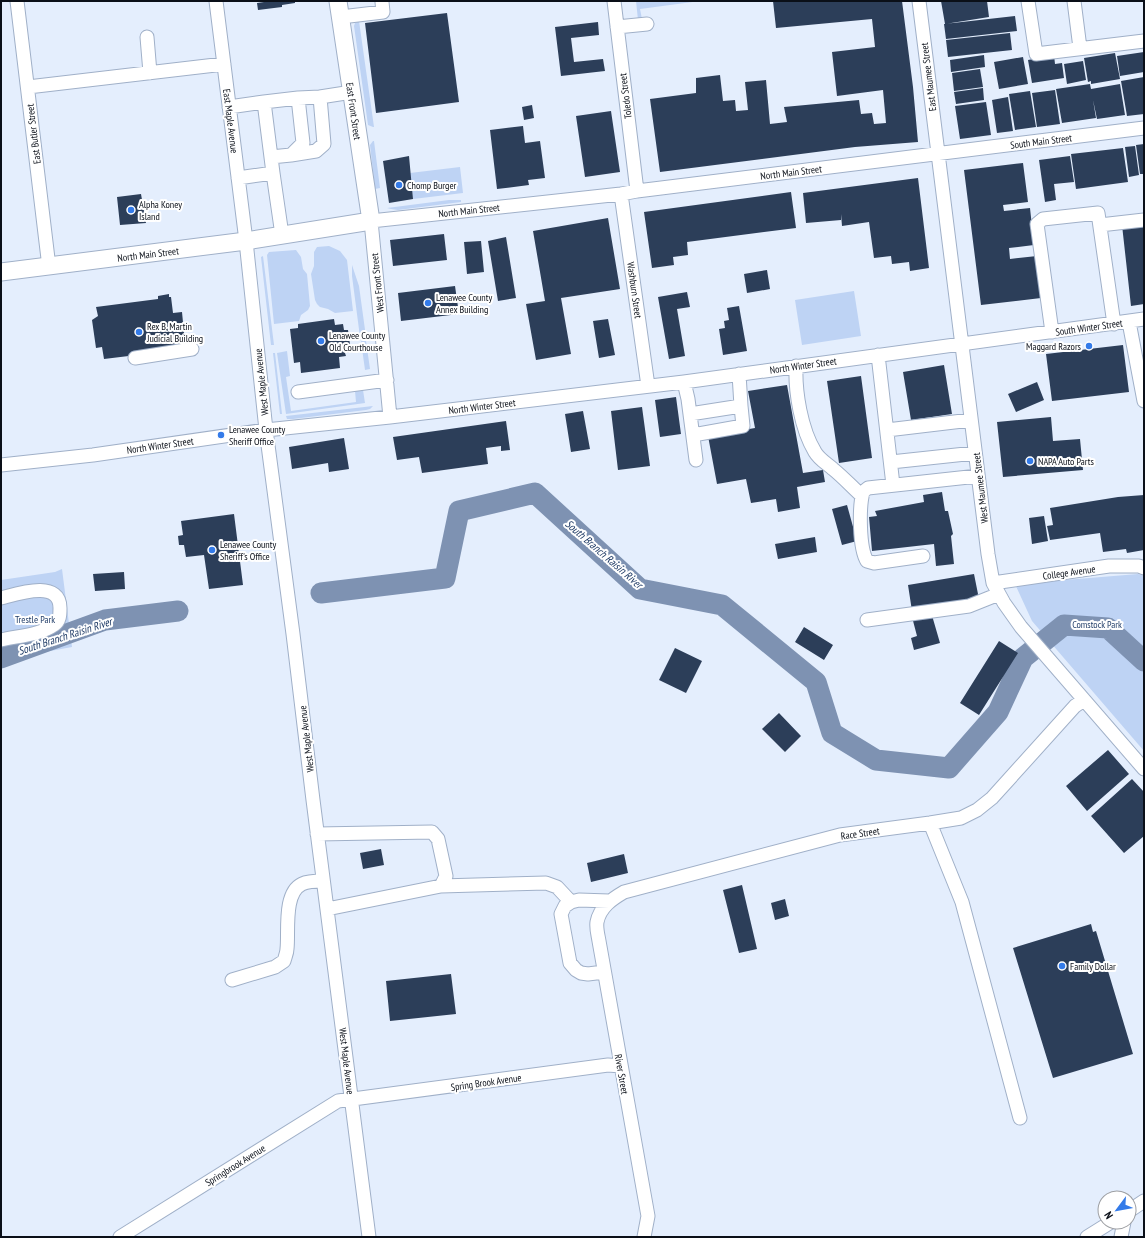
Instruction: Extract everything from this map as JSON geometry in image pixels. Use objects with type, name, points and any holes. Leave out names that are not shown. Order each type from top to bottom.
[{"type":"main road","name":"East Front Street","points":[[339,9],[371,221]]},
{"type":"main road","name":"North Main Street","points":[[1,272],[246,241],[371,221]]},
{"type":"street","name":"East Butler Street","points":[[17,1],[50,267]]},
{"type":"street","name":"East Maple Avenue","points":[[216,1],[246,241]]},
{"type":"street","points":[[339,9],[383,12],[384,1]]},
{"type":"street","name":"Toledo Street","points":[[614,1],[637,191]]},
{"type":"street","name":"East Maumee Street","points":[[918,1],[938,154]]},
{"type":"street","points":[[1028,1],[1036,54],[1144,41]]},
{"type":"street","points":[[1074,1],[1080,48]]},
{"type":"street","points":[[617,27],[647,24]]},
{"type":"street","points":[[147,37],[150,73]]},
{"type":"street","points":[[28,87],[224,64]]},
{"type":"street","points":[[229,107],[352,92]]},
{"type":"street","points":[[271,157],[316,151],[324,144],[320,97]]},
{"type":"street","points":[[292,155],[303,143],[298,98]]},
{"type":"street","points":[[264,102],[282,235]]},
{"type":"street","name":"South Main Street","points":[[938,154],[1144,128]]},
{"type":"street","name":"North Main Street","points":[[371,221],[621,194],[938,154]]},
{"type":"street","name":"West Maumee Street","points":[[938,154],[988,554],[996,588],[1004,603],[1021,627],[1144,769]]},
{"type":"street","points":[[238,178],[273,173]]},
{"type":"street","name":"Washburn Street","points":[[621,194],[648,386]]},
{"type":"street","points":[[1052,332],[1037,224],[1043,219],[1144,220]]},
{"type":"street","points":[[1099,219],[1114,324]]},
{"type":"street","name":"West Front Street","points":[[371,221],[390,417]]},
{"type":"street","name":"West Maple Avenue","points":[[246,241],[266,430],[294,634],[317,834],[369,1237]]},
{"type":"street","name":"South Winter Street","points":[[962,343],[1144,319]]},
{"type":"street","points":[[1129,322],[1144,401]]},
{"type":"street","name":"North Winter Street","points":[[1,465],[93,455],[266,430],[390,417],[684,382],[962,343]]},
{"type":"street","points":[[135,358],[192,349]]},
{"type":"street","points":[[878,355],[894,485]]},
{"type":"street","points":[[796,366],[795,380],[804,428],[815,452],[862,496]]},
{"type":"street","points":[[693,434],[743,426],[739,374]]},
{"type":"street","points":[[298,392],[387,380]]},
{"type":"street","points":[[684,382],[696,460]]},
{"type":"street","points":[[690,414],[741,406]]},
{"type":"street","points":[[887,430],[971,420]]},
{"type":"street","points":[[891,462],[975,453]]},
{"type":"street","points":[[923,556],[874,563],[867,561],[864,556],[860,523],[863,492],[868,488],[978,476]]},
{"type":"street","name":"College Avenue","points":[[866,620],[969,606],[996,588],[1109,566],[1139,566],[1144,568]]},
{"type":"street","points":[[1,598],[37,590],[50,591],[56,596],[60,606],[60,617],[55,624],[43,630],[1,640]]},
{"type":"street","name":"Race Street","points":[[606,906],[624,892],[840,835],[961,818],[977,810],[992,798],[1075,706],[1084,700]]},
{"type":"street","points":[[930,823],[962,902],[1020,1118]]},
{"type":"street","points":[[317,834],[432,832],[438,838],[446,876],[441,886]]},
{"type":"street","points":[[232,980],[275,967],[284,961],[287,948],[288,921],[293,893],[297,887],[302,884],[323,881]]},
{"type":"street","points":[[327,909],[441,886],[546,883],[557,887],[570,902]]},
{"type":"street","points":[[604,972],[588,974],[581,973],[570,963],[561,914],[565,906],[570,902],[579,900],[606,906]]},
{"type":"street","name":"River Street","points":[[606,906],[597,923],[604,972],[648,1216],[644,1237]]},
{"type":"street","name":"Spring Brook Avenue","points":[[352,1099],[608,1066],[621,1066]]},
{"type":"street","name":"Springbrook Avenue","points":[[120,1237],[338,1101],[352,1099]]},
{"type":"street","points":[[1087,1237],[1098,1230]]},
{"type":"green space","points":[[636,1],[700,1],[640,9],[642,19],[638,20]]},
{"type":"green space","points":[[359,21],[374,127],[368,125],[354,26],[355,23]]},
{"type":"green space","points":[[373,141],[380,188],[375,189],[370,145]]},
{"type":"green space","points":[[460,167],[463,193],[413,199],[410,173]]},
{"type":"green space","points":[[449,200],[461,200],[461,202],[398,210],[387,208]]},
{"type":"green space","points":[[329,246],[340,251],[347,260],[353,311],[335,313],[320,307],[315,300],[311,274],[314,266],[314,252],[317,247]]},
{"type":"green space","points":[[296,250],[301,257],[303,269],[307,274],[310,306],[308,310],[301,315],[299,321],[274,324],[267,255],[269,252]]},
{"type":"green space","points":[[263,256],[274,345],[271,345],[261,257]]},
{"type":"green space","points":[[352,265],[359,286],[366,337],[360,337],[352,276]]},
{"type":"green space","points":[[854,291],[861,336],[802,345],[795,300]]},
{"type":"green space","points":[[361,341],[366,341],[370,369],[365,370]]},
{"type":"green space","points":[[287,351],[290,376],[286,377],[291,411],[356,402],[355,391],[363,390],[365,403],[286,414],[277,353]]},
{"type":"green space","points":[[273,353],[275,353],[282,414],[280,414]]},
{"type":"green space","points":[[373,406],[366,410],[293,419],[287,419],[286,416]]},
{"type":"green space","name":"Trestle Park","points":[[62,569],[72,647],[1,660],[1,580],[55,572]]},
{"type":"green space","name":"Comstock Park","points":[[1138,574],[1144,576],[1144,751],[1032,621],[1015,584]]},
{"type":"building","points":[[264,1],[295,1],[295,3],[282,5],[282,7],[258,10],[257,3]]},
{"type":"building","points":[[773,1],[902,1],[913,87],[918,142],[855,147],[660,172],[650,99],[696,93],[696,78],[720,75],[723,101],[735,100],[736,111],[748,110],[745,82],[766,80],[770,124],[787,122],[784,107],[859,100],[861,114],[872,113],[874,124],[886,123],[883,90],[837,96],[832,52],[875,47],[872,19],[776,28]]},
{"type":"building","points":[[941,1],[987,1],[989,17],[945,24]]},
{"type":"building","points":[[447,13],[459,102],[376,113],[365,23]]},
{"type":"building","points":[[1015,16],[1017,31],[946,39],[944,24]]},
{"type":"building","points":[[598,22],[599,35],[571,38],[574,62],[603,59],[605,71],[561,76],[555,27]]},
{"type":"building","points":[[1010,33],[1012,50],[948,57],[946,40]]},
{"type":"building","points":[[1144,52],[1144,72],[1120,76],[1117,56]]},
{"type":"building","points":[[1115,53],[1120,79],[1091,84],[1091,81],[1088,82],[1084,58]]},
{"type":"building","points":[[984,55],[985,67],[951,72],[950,60]]},
{"type":"building","points":[[1054,55],[1055,64],[1062,63],[1064,78],[1032,83],[1028,60]]},
{"type":"building","points":[[1023,57],[1028,84],[999,89],[994,62]]},
{"type":"building","points":[[1083,61],[1086,80],[1067,84],[1064,64]]},
{"type":"building","points":[[980,69],[983,87],[954,91],[952,73]]},
{"type":"building","points":[[1144,77],[1144,114],[1127,116],[1121,81]]},
{"type":"building","points":[[1090,84],[1091,89],[1120,84],[1125,115],[1097,119],[1093,100],[1096,118],[1062,123],[1056,89]]},
{"type":"building","points":[[983,88],[984,100],[956,104],[954,92]]},
{"type":"building","points":[[1055,90],[1060,124],[1037,127],[1032,93]]},
{"type":"building","points":[[1030,91],[1036,127],[1015,130],[1009,94]]},
{"type":"building","points":[[1008,97],[1013,131],[997,133],[992,100]]},
{"type":"building","points":[[986,102],[991,135],[960,139],[955,106]]},
{"type":"building","points":[[532,105],[534,118],[524,120],[522,107]]},
{"type":"building","points":[[611,111],[620,172],[585,177],[576,116]]},
{"type":"building","points":[[523,126],[525,143],[540,141],[545,178],[528,180],[529,185],[497,189],[490,130]]},
{"type":"building","points":[[1144,144],[1144,174],[1140,174],[1136,145]]},
{"type":"building","points":[[1135,146],[1139,175],[1129,177],[1125,147]]},
{"type":"building","points":[[1123,148],[1128,182],[1076,189],[1071,154]]},
{"type":"building","name":"Chomp Burger","points":[[409,156],[413,199],[389,203],[383,161]]},
{"type":"building","points":[[1070,156],[1074,182],[1054,184],[1056,200],[1045,202],[1039,160]]},
{"type":"building","points":[[1023,163],[1028,202],[1003,205],[1004,211],[1030,208],[1034,245],[1009,248],[1010,259],[1037,256],[1041,298],[981,305],[964,170]]},
{"type":"building","points":[[918,178],[929,268],[910,271],[909,262],[892,264],[891,256],[874,258],[869,222],[842,226],[841,214],[841,220],[806,223],[803,193]]},
{"type":"building","points":[[791,192],[796,228],[687,242],[688,255],[673,257],[674,265],[652,268],[644,212]]},
{"type":"building","name":"Alpha Koney Island","points":[[141,194],[146,223],[120,225],[117,197]]},
{"type":"building","points":[[608,218],[620,289],[561,298],[571,354],[536,360],[526,304],[545,301],[533,231]]},
{"type":"building","points":[[1144,222],[1144,304],[1131,306],[1122,225]]},
{"type":"building","points":[[444,234],[447,260],[393,266],[390,240]]},
{"type":"building","points":[[506,237],[516,298],[498,301],[488,241]]},
{"type":"building","points":[[481,241],[484,272],[467,274],[464,242]]},
{"type":"building","points":[[767,270],[770,289],[747,293],[744,274]]},
{"type":"building","name":"Lenawee County Annex Building","points":[[455,286],[459,314],[401,321],[398,293]]},
{"type":"building","points":[[687,292],[690,307],[677,309],[685,356],[669,359],[658,297]]},
{"type":"building","name":"Rex B. Martin Judicial Building","points":[[169,294],[169,297],[171,297],[173,313],[182,312],[185,343],[177,344],[178,350],[104,359],[102,347],[96,348],[92,320],[98,316],[96,307],[158,299],[158,296]]},
{"type":"building","points":[[739,306],[747,351],[723,355],[719,329],[725,328],[724,321],[729,320],[727,308]]},
{"type":"building","name":"Lenawee County Old Courthouse","points":[[334,319],[335,325],[343,324],[344,330],[348,330],[351,352],[345,353],[346,356],[339,357],[340,368],[301,373],[300,362],[294,363],[290,329],[298,328],[298,324]]},
{"type":"building","points":[[608,319],[615,355],[599,358],[593,321]]},
{"type":"building","points":[[1123,345],[1129,392],[1052,401],[1046,354]]},
{"type":"building","points":[[944,365],[952,414],[911,420],[903,372]]},
{"type":"building","points":[[861,376],[872,458],[839,463],[827,381]]},
{"type":"building","points":[[1037,382],[1044,400],[1016,412],[1008,394]]},
{"type":"building","points":[[787,385],[803,473],[823,470],[825,482],[797,487],[800,508],[778,512],[776,499],[751,503],[746,479],[717,484],[708,436],[755,428],[748,391]]},
{"type":"building","points":[[676,397],[681,434],[660,437],[655,400]]},
{"type":"building","points":[[642,407],[650,466],[618,470],[611,411]]},
{"type":"building","points":[[583,411],[590,449],[571,452],[565,414]]},
{"type":"building","points":[[1051,417],[1053,441],[1080,439],[1083,470],[1003,477],[997,422]]},
{"type":"building","points":[[506,421],[510,450],[501,451],[501,446],[486,448],[488,464],[422,473],[419,457],[397,460],[393,437]]},
{"type":"building","points":[[344,438],[349,469],[329,472],[328,463],[292,469],[289,447]]},
{"type":"building","points":[[942,492],[945,511],[948,511],[953,534],[951,536],[954,564],[936,566],[934,544],[872,551],[869,517],[877,516],[875,511],[924,502],[923,495]]},
{"type":"building","points":[[1144,495],[1144,550],[1127,553],[1126,549],[1103,552],[1100,533],[1050,540],[1047,526],[1053,525],[1050,508],[1118,497]]},
{"type":"building","points":[[847,505],[857,541],[842,545],[832,509]]},
{"type":"building","name":"Lenawee County Sheriff's Office","points":[[234,514],[243,585],[209,589],[204,555],[186,557],[184,545],[179,545],[178,536],[183,535],[181,521]]},
{"type":"building","points":[[1044,516],[1048,541],[1032,544],[1029,518]]},
{"type":"building","points":[[815,537],[817,552],[778,559],[775,544]]},
{"type":"building","points":[[124,572],[125,589],[95,591],[93,574]]},
{"type":"building","points":[[974,574],[979,599],[912,611],[908,585]]},
{"type":"building","points":[[931,612],[940,643],[914,650],[911,638],[917,636],[912,617]]},
{"type":"building","points":[[804,627],[833,645],[824,660],[795,642]]},
{"type":"building","points":[[999,641],[1018,653],[979,715],[960,703]]},
{"type":"building","points":[[675,648],[702,661],[686,693],[659,680]]},
{"type":"building","points":[[779,713],[801,736],[785,752],[762,729]]},
{"type":"building","points":[[1108,750],[1129,774],[1087,811],[1066,786]]},
{"type":"building","points":[[1132,779],[1144,792],[1144,836],[1124,853],[1091,816]]},
{"type":"building","points":[[381,849],[384,865],[363,869],[360,853]]},
{"type":"building","points":[[624,854],[628,873],[591,882],[587,863]]},
{"type":"building","points":[[742,885],[757,949],[739,953],[723,890]]},
{"type":"building","points":[[785,899],[789,916],[775,920],[771,903]]},
{"type":"building","points":[[1091,924],[1093,932],[1096,931],[1133,1054],[1053,1078],[1013,948]]},
{"type":"building","points":[[451,974],[456,1014],[390,1021],[386,981]]},
{"type":"waterway","name":"South Branch Raisin River","points":[[321,593],[445,578],[459,511],[535,493],[640,589],[722,605],[816,682],[832,733],[876,760],[949,768],[998,712],[1023,658],[1064,625],[1108,628],[1144,661]]},
{"type":"waterway","name":"South Branch Raisin River","points":[[1,658],[105,620],[178,611]]},
{"type":"place","name":"Chomp Burger","points":[[399,185]]},
{"type":"place","name":"Alpha Koney Island","points":[[131,210]]},
{"type":"place","name":"Lenawee County Annex Building","points":[[428,303]]},
{"type":"place","name":"Rex B. Martin Judicial Building","points":[[139,332]]},
{"type":"place","name":"Lenawee County Old Courthouse","points":[[321,341]]},
{"type":"place","name":"Maggard Razors","points":[[1089,346]]},
{"type":"place","name":"Lenawee County Sheriff Office","points":[[221,435]]},
{"type":"place","name":"NAPA Auto Parts","points":[[1030,461]]},
{"type":"place","name":"Lenawee County Sheriff's Office","points":[[212,550]]},
{"type":"place","name":"Family Dollar","points":[[1062,966]]}]
